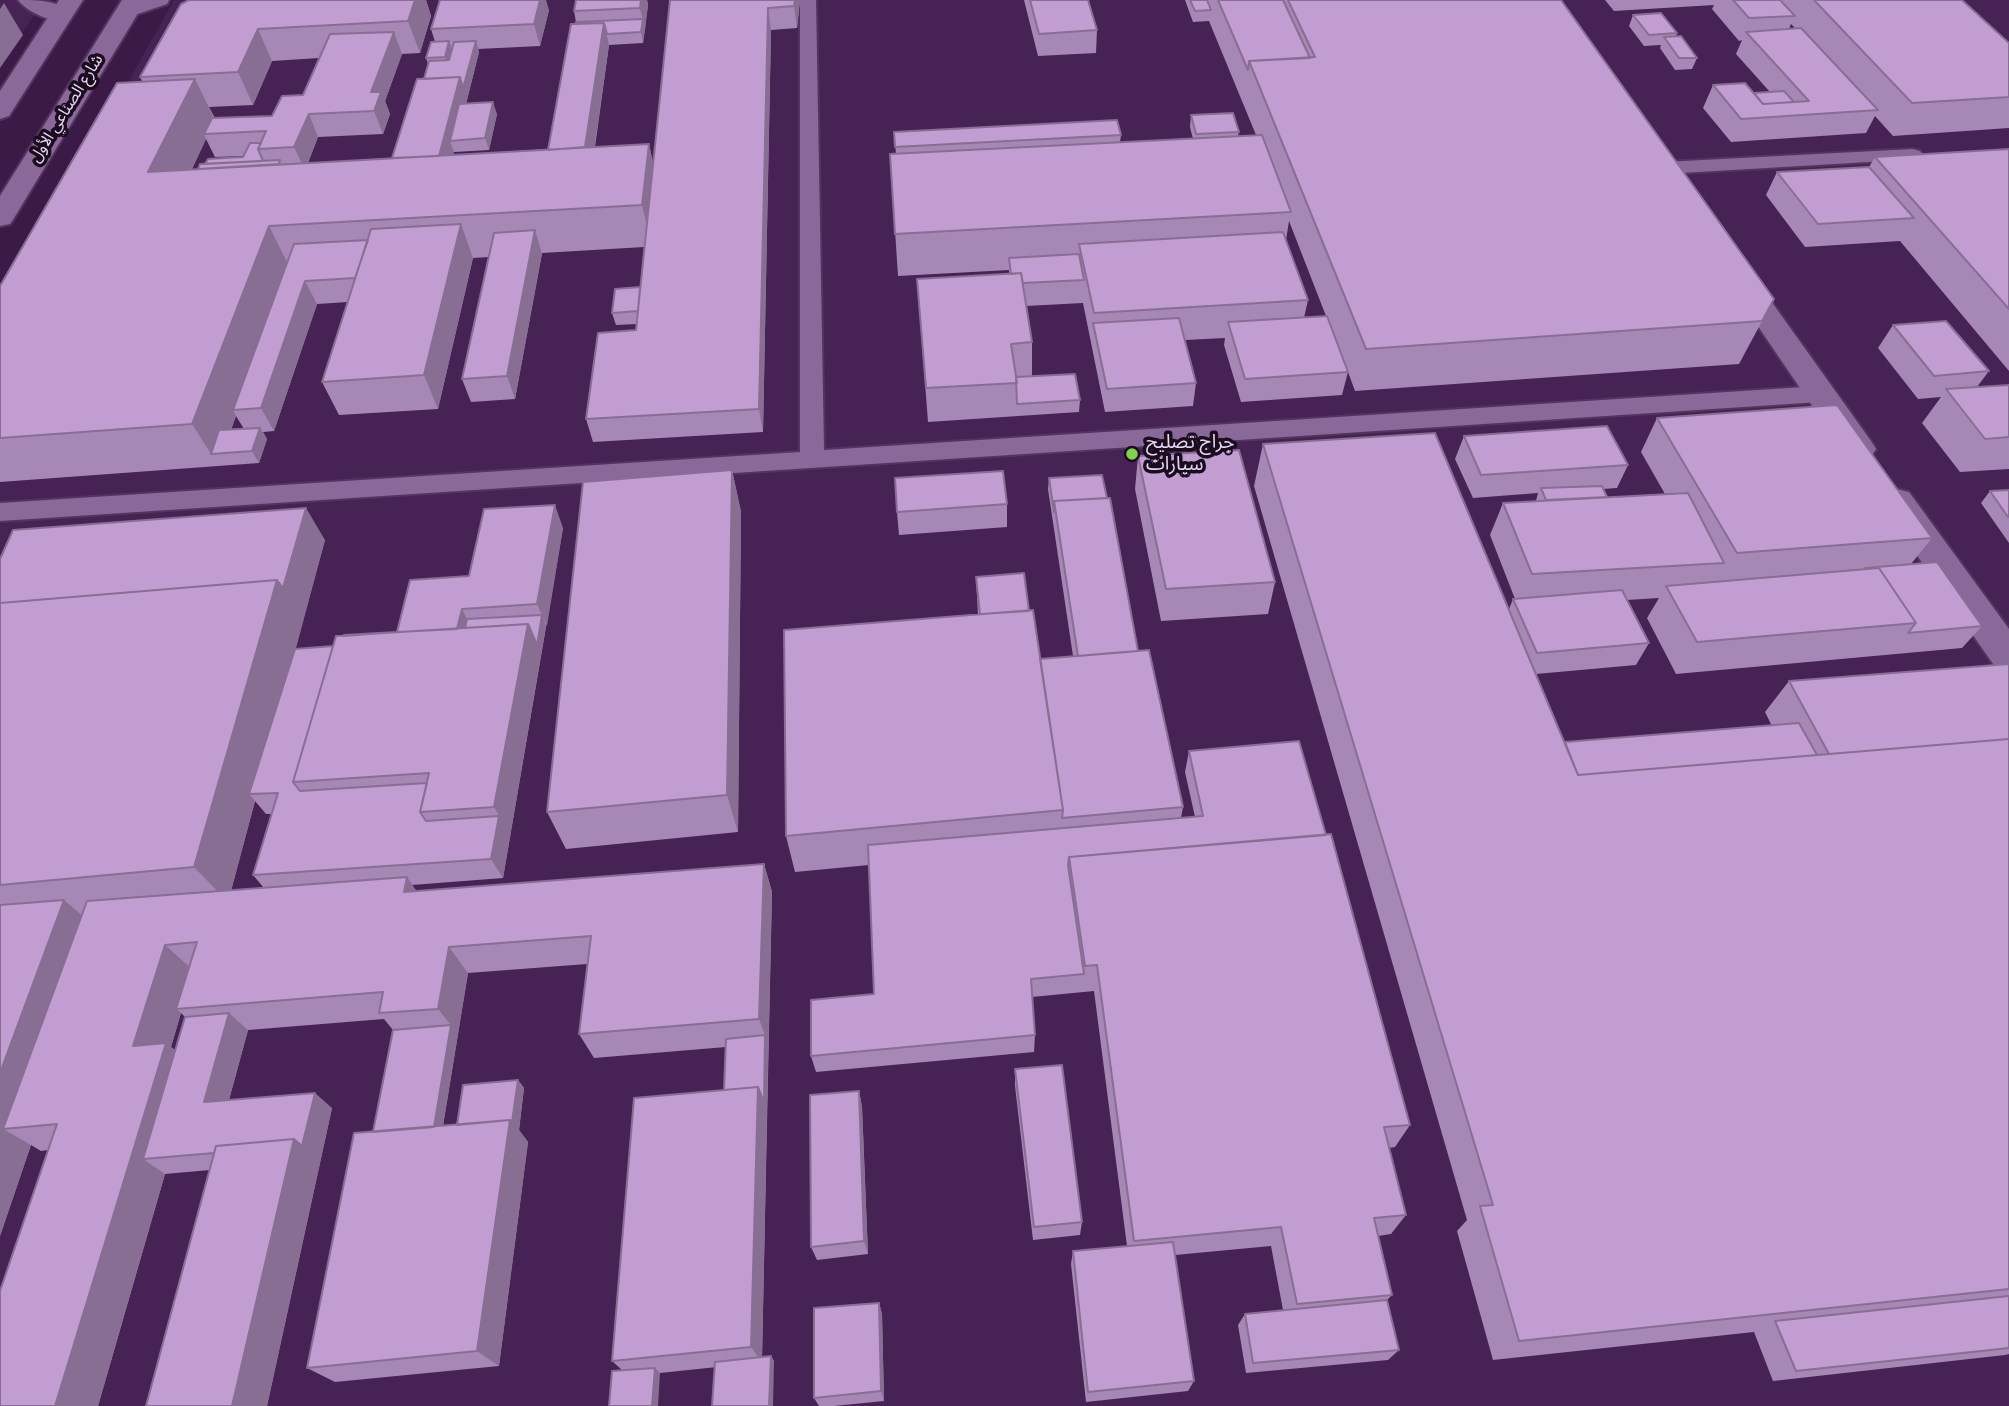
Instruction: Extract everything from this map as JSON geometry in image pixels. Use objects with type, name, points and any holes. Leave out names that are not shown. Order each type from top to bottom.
[{"type":"main road","points":[[0,111],[66,8],[30,0]]},
{"type":"main road","name":"شارع الصناعي الأول","points":[[0,218],[130,6]]},
{"type":"main road","points":[[1718,247],[2009,657]]},
{"type":"lane","points":[[130,6],[161,0]]},
{"type":"lane","points":[[808,0],[813,460]]},
{"type":"lane","points":[[1664,168],[1926,154]]},
{"type":"lane","points":[[0,512],[1820,394]]},
{"type":"shaded area","points":[[0,0],[44,0],[0,67]]},
{"type":"shaded area","points":[[174,0],[2009,0],[2009,1406],[0,1406],[0,312]]},
{"type":"building","points":[[189,0],[415,0],[408,21],[258,29],[238,72],[140,77],[181,4]]},
{"type":"building","points":[[440,0],[540,0],[534,24],[431,29]]},
{"type":"building","points":[[576,0],[641,0],[640,8],[574,11]]},
{"type":"building","points":[[670,0],[795,0],[794,6],[768,8],[759,409],[586,419],[598,333],[636,330]]},
{"type":"building","points":[[1030,0],[1088,0],[1097,30],[1039,34]]},
{"type":"building","points":[[1190,0],[1207,0],[1211,10],[1195,11]]},
{"type":"building","points":[[1218,0],[1283,0],[1310,58],[1249,61],[1248,70]]},
{"type":"building","points":[[1288,0],[1561,0],[1774,299],[1762,321],[1366,349],[1249,61],[1315,57]]},
{"type":"building","points":[[1733,0],[1780,0],[1795,16],[1749,18]]},
{"type":"building","points":[[1814,0],[1962,0],[2009,43],[2009,97],[1912,103]]},
{"type":"building","points":[[1661,13],[1677,33],[1649,35],[1633,15]]},
{"type":"building","points":[[643,19],[641,32],[607,34],[604,23],[576,24],[576,22]]},
{"type":"building","points":[[604,23],[585,147],[548,150],[571,24]]},
{"type":"building","points":[[1801,28],[1878,110],[1741,119],[1713,85],[1745,83],[1763,104],[1809,101],[1746,32]]},
{"type":"building","points":[[394,32],[371,92],[381,92],[374,111],[309,114],[294,147],[258,149],[266,131],[204,134],[212,118],[272,116],[282,96],[303,95],[330,34]]},
{"type":"building","points":[[1681,36],[1697,58],[1679,58],[1664,37]]},
{"type":"building","points":[[449,41],[445,57],[426,58],[431,42]]},
{"type":"building","points":[[476,41],[463,88],[460,77],[424,79],[429,61],[449,60],[454,42]]},
{"type":"building","points":[[460,77],[439,156],[392,158],[417,79]]},
{"type":"building","points":[[195,79],[148,172],[649,144],[642,205],[269,226],[192,424],[0,438],[0,286],[117,83]]},
{"type":"building","points":[[1784,91],[1794,102],[1763,104],[1754,93]]},
{"type":"building","points":[[493,102],[485,138],[450,141],[459,104]]},
{"type":"building","points":[[1233,113],[1239,132],[1196,134],[1191,115]]},
{"type":"building","points":[[1117,120],[1121,135],[895,147],[894,132]]},
{"type":"building","points":[[1262,135],[1291,212],[895,234],[890,154]]},
{"type":"building","points":[[250,143],[261,143],[258,149],[263,161],[205,164],[208,159],[243,157]]},
{"type":"building","points":[[2009,149],[2009,309],[1875,157]]},
{"type":"building","points":[[280,160],[279,164],[198,169],[200,164]]},
{"type":"building","points":[[1869,167],[1914,218],[1818,224],[1777,172]]},
{"type":"building","points":[[461,224],[424,375],[322,382],[371,229]]},
{"type":"building","points":[[535,230],[507,376],[462,379],[494,233]]},
{"type":"building","points":[[1283,232],[1308,300],[1094,313],[1079,244]]},
{"type":"building","points":[[368,240],[355,278],[305,281],[261,408],[233,410],[294,244]]},
{"type":"building","points":[[1079,254],[1084,280],[1023,283],[1021,273],[1011,274],[1009,258]]},
{"type":"building","points":[[1021,273],[1032,342],[1011,344],[1017,383],[926,388],[917,279]]},
{"type":"building","points":[[640,287],[638,311],[612,313],[615,289]]},
{"type":"building","points":[[1327,316],[1348,372],[1245,379],[1228,322]]},
{"type":"building","points":[[1179,318],[1196,383],[1107,389],[1093,323]]},
{"type":"building","points":[[1946,321],[1989,371],[1934,376],[1893,325]]},
{"type":"building","points":[[1075,374],[1080,400],[1017,404],[1016,377]]},
{"type":"building","points":[[2009,385],[2009,437],[1985,439],[1946,389]]},
{"type":"building","points":[[1837,405],[1932,538],[1737,553],[1657,418]]},
{"type":"building","points":[[1607,426],[1628,465],[1481,475],[1464,436]]},
{"type":"building","points":[[260,428],[252,451],[211,454],[219,430]]},
{"type":"building","points":[[1435,433],[1578,775],[2009,739],[2009,1289],[1519,1341],[1480,1206],[1493,1205],[1263,444]]},
{"type":"building","points":[[1239,450],[1275,582],[1166,589],[1138,456]]},
{"type":"building","points":[[732,470],[727,795],[547,812],[583,482]]},
{"type":"building","points":[[1003,471],[1007,504],[897,512],[895,478]]},
{"type":"building","points":[[1102,475],[1107,498],[1054,501],[1054,512],[1049,478]]},
{"type":"building","points":[[1602,486],[1607,497],[1546,500],[1541,488]]},
{"type":"building","points":[[2009,490],[2009,515],[2008,517],[1990,491]]},
{"type":"building","points":[[1688,493],[1724,563],[1532,574],[1503,503]]},
{"type":"building","points":[[1110,498],[1138,651],[1078,656],[1054,501]]},
{"type":"building","points":[[555,505],[537,604],[462,609],[457,629],[397,632],[410,580],[469,576],[484,509]]},
{"type":"building","points":[[306,508],[283,588],[277,580],[0,603],[0,559],[13,530]]},
{"type":"building","points":[[1937,562],[1982,626],[1908,633],[1916,623],[1879,568],[1865,568]]},
{"type":"building","points":[[1879,568],[1916,623],[1697,642],[1666,586]]},
{"type":"building","points":[[1024,573],[1029,611],[980,614],[976,577]]},
{"type":"building","points":[[277,580],[194,867],[0,885],[0,603]]},
{"type":"building","points":[[1622,590],[1649,643],[1537,653],[1513,599]]},
{"type":"building","points":[[1033,610],[1063,810],[786,836],[784,630]]},
{"type":"building","points":[[542,615],[537,645],[528,624],[465,628],[467,619]]},
{"type":"building","points":[[528,624],[494,807],[420,812],[429,773],[293,782],[336,636]]},
{"type":"building","points":[[333,646],[293,782],[300,791],[427,783],[420,812],[426,821],[499,816],[491,859],[253,875],[278,793],[249,794],[295,649]]},
{"type":"building","points":[[1149,650],[1183,807],[1062,818],[1040,659]]},
{"type":"building","points":[[2009,664],[2009,739],[1829,754],[1789,681]]},
{"type":"building","points":[[1799,723],[1817,755],[1578,775],[1565,742]]},
{"type":"building","points":[[1299,741],[1326,835],[1069,857],[1084,974],[1031,979],[1035,1035],[811,1056],[811,1000],[874,994],[868,845],[1203,816],[1189,751]]},
{"type":"building","points":[[1331,834],[1410,1125],[1384,1127],[1406,1215],[1374,1218],[1392,1295],[1297,1304],[1281,1227],[1134,1241],[1097,965],[1085,966],[1069,857]]},
{"type":"building","points":[[764,864],[759,1019],[579,1034],[591,936],[449,947],[438,1009],[379,1013],[383,992],[176,1009],[197,942],[165,945],[133,1046],[166,1043],[55,1406],[0,1406],[0,1291],[57,1124],[3,1129],[87,901],[407,877],[404,892]]},
{"type":"building","points":[[64,900],[0,1073],[0,905]]},
{"type":"building","points":[[229,1013],[204,1102],[315,1093],[302,1146],[294,1139],[216,1146],[214,1153],[143,1159],[185,1017]]},
{"type":"building","points":[[451,1025],[434,1127],[373,1132],[393,1030]]},
{"type":"building","points":[[765,1035],[764,1102],[758,1087],[724,1090],[726,1039]]},
{"type":"building","points":[[1062,1065],[1082,1222],[1034,1227],[1015,1069]]},
{"type":"building","points":[[518,1080],[512,1122],[510,1120],[457,1125],[463,1085]]},
{"type":"building","points":[[758,1087],[751,1347],[612,1361],[634,1098]]},
{"type":"building","points":[[859,1091],[864,1241],[811,1247],[810,1095]]},
{"type":"building","points":[[510,1120],[477,1351],[307,1368],[354,1133]]},
{"type":"building","points":[[294,1139],[232,1406],[146,1406],[216,1146]]},
{"type":"building","points":[[1173,1242],[1194,1381],[1088,1392],[1073,1251]]},
{"type":"building","points":[[2009,1296],[2009,1348],[1796,1371],[1775,1321]]},
{"type":"building","points":[[1387,1300],[1399,1350],[1253,1363],[1245,1314]]},
{"type":"building","points":[[879,1303],[881,1391],[814,1398],[814,1308]]},
{"type":"building","points":[[771,1356],[769,1406],[712,1406],[715,1362]]},
{"type":"building","points":[[655,1368],[652,1406],[609,1406],[612,1371]]},
{"type":"place","name":"جراج تصليح سيارات","points":[[1132,454]]}]
